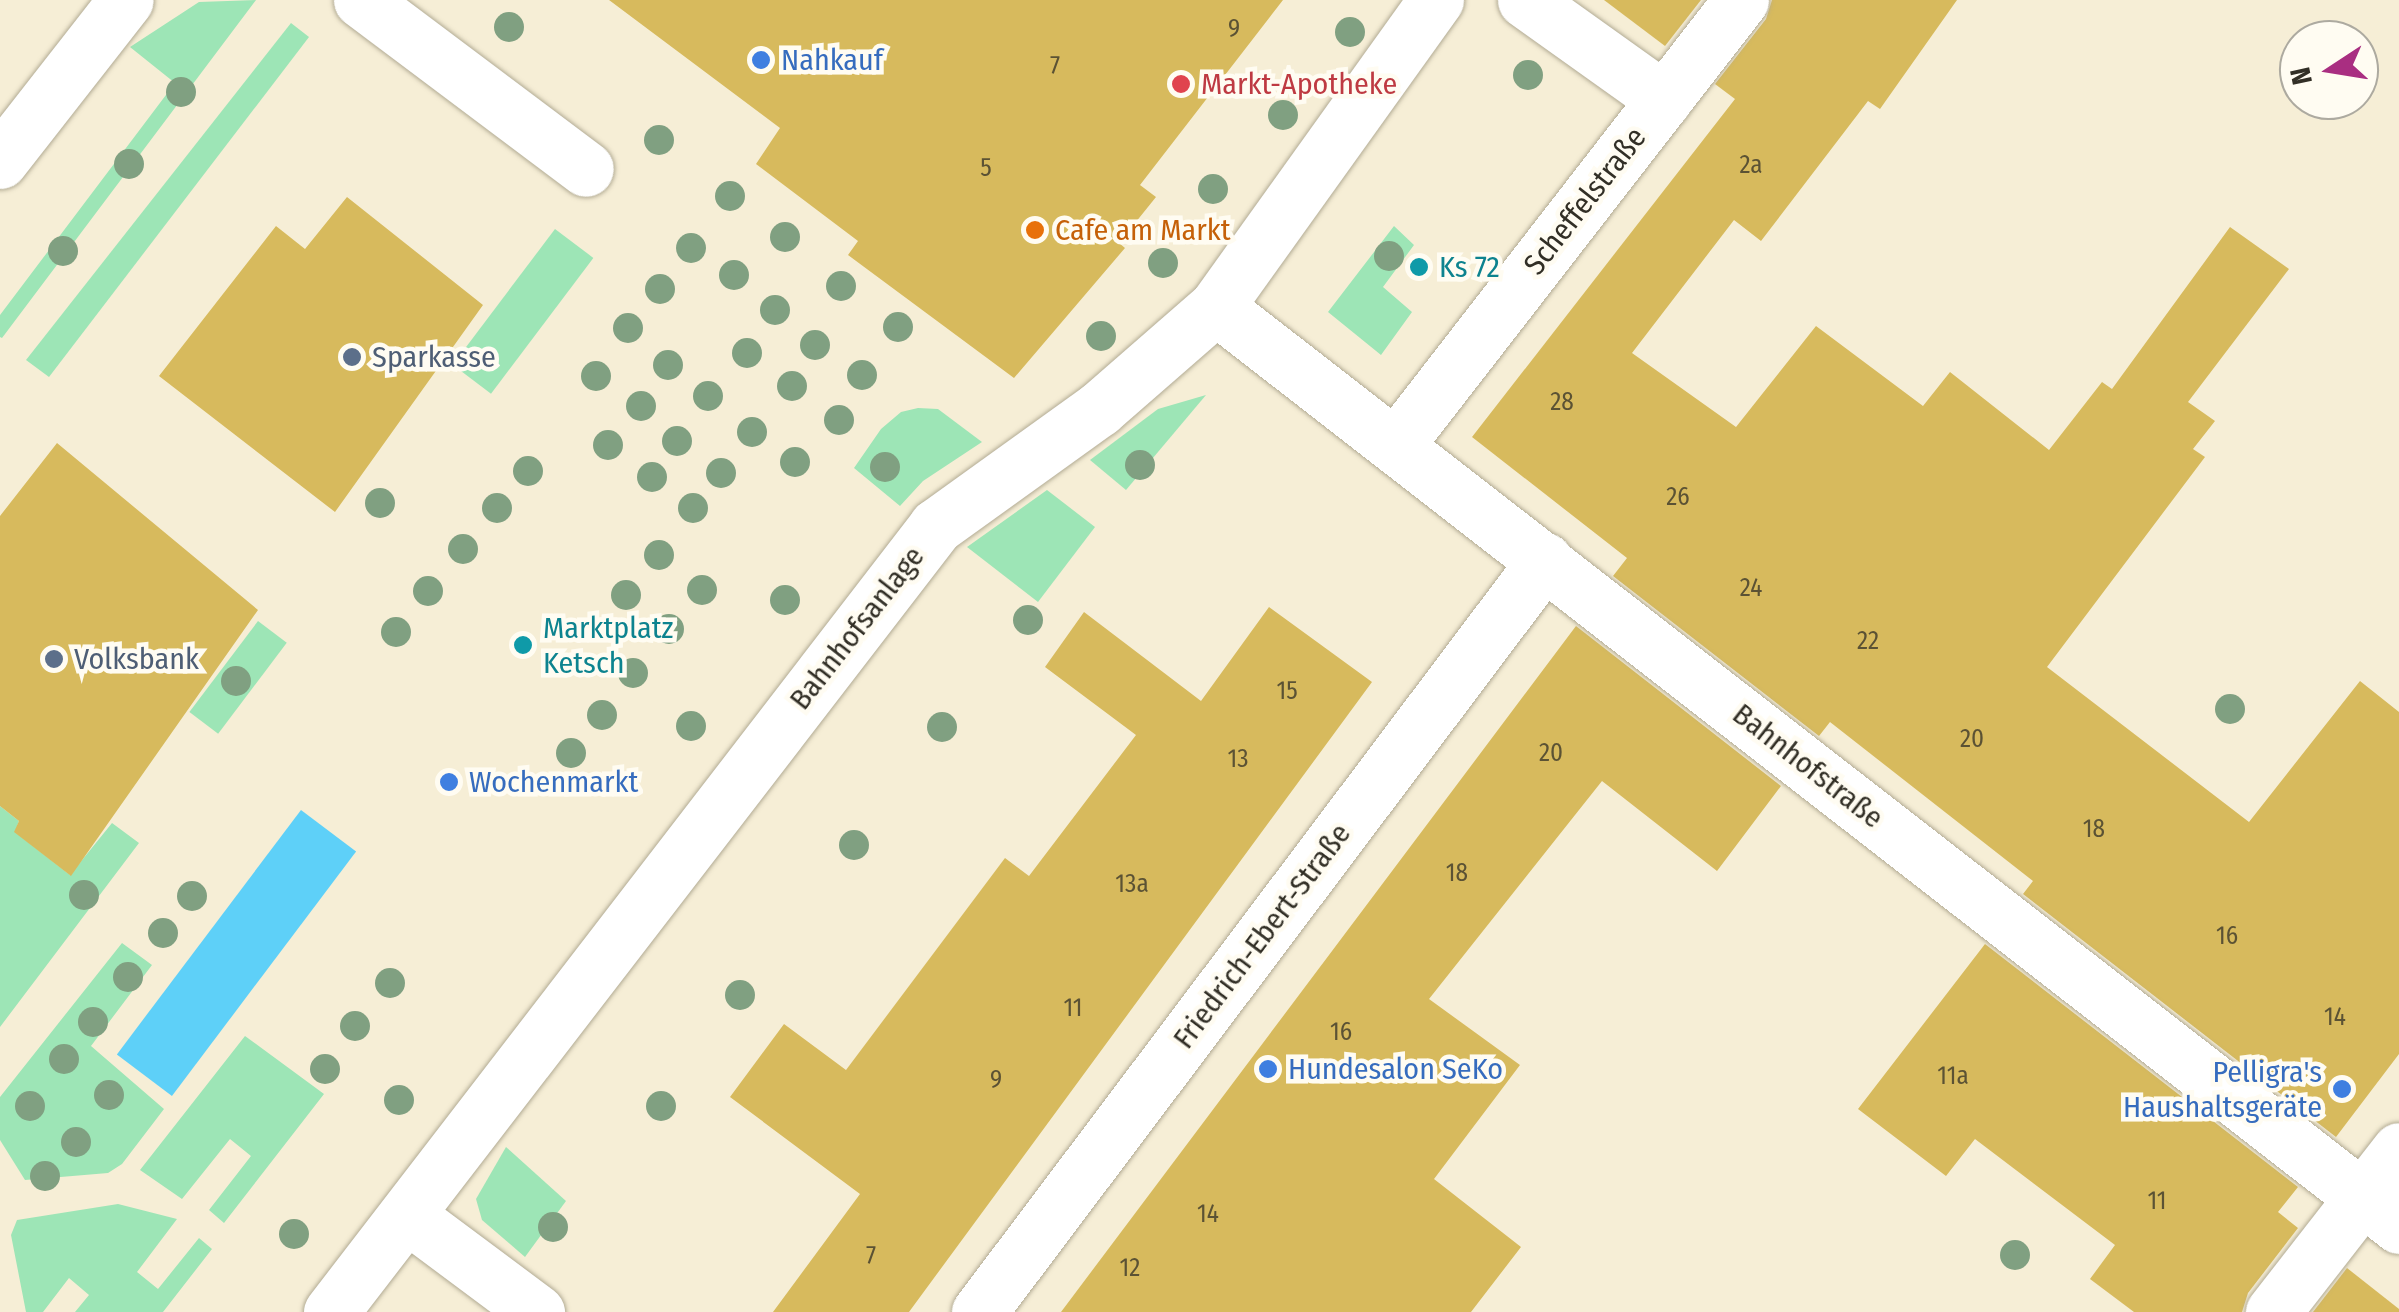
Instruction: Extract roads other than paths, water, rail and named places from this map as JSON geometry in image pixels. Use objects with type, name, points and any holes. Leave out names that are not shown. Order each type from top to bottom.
[{"type":"street","points":[[0,161],[126,0]]},
{"type":"street","points":[[361,0],[586,169]]},
{"type":"street","name":"Bahnhofsanlage","points":[[332,1312],[936,526],[1099,408],[1216,307],[1436,0]]},
{"type":"street","name":"Scheffelstraße","points":[[1525,0],[1664,99]]},
{"type":"street","name":"Scheffelstraße","points":[[1396,445],[1741,0]]},
{"type":"street","name":"Bahnhofstraße","points":[[1216,307],[2381,1212]]},
{"type":"street","name":"Friedrich-Ebert-Straße","points":[[978,1312],[1544,560]]},
{"type":"street","points":[[2273,1312],[2381,1212],[2399,1150]]},
{"type":"street","points":[[408,1216],[537,1312]]},
{"type":"water","points":[[301,810],[356,852],[172,1096],[117,1054]]},
{"type":"place","name":"Nahkauf","points":[[761,60]]},
{"type":"place","name":"Markt-Apotheke","points":[[1181,84]]},
{"type":"place","name":"Cafe am Markt","points":[[1035,230]]},
{"type":"place","name":"Ks 72","points":[[1419,267]]},
{"type":"place","name":"Sparkasse","points":[[352,357]]},
{"type":"place","name":"Marktplatz Ketsch","points":[[523,645]]},
{"type":"place","name":"Volksbank","points":[[54,659]]},
{"type":"place","name":"Wochenmarkt","points":[[449,782]]},
{"type":"place","name":"Hundesalon SeKo","points":[[1268,1069]]},
{"type":"place","name":"Pelligra's Haushaltsgeräte","points":[[2342,1089]]}]
